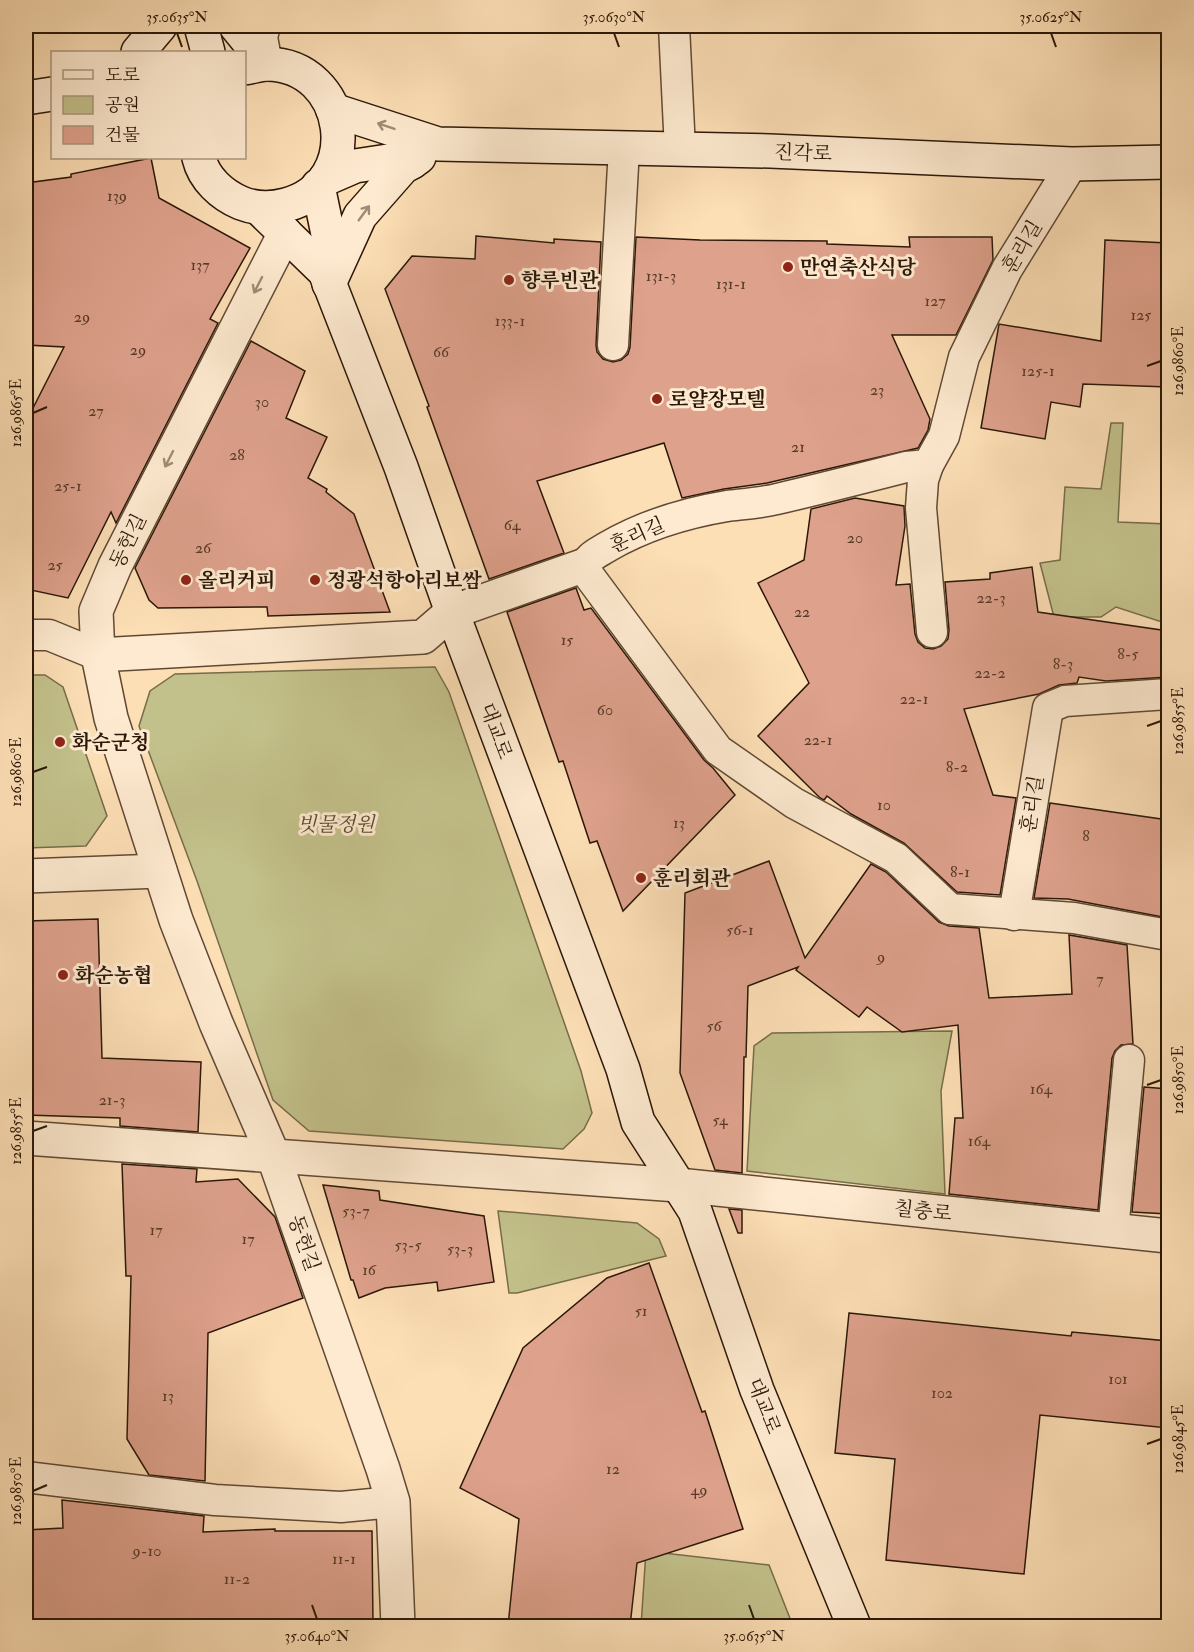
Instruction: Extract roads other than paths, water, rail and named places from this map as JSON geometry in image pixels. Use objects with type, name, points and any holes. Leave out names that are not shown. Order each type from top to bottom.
[{"type":"street","points":[[139,51],[160,26]]},
{"type":"street","points":[[201,26],[208,51]]},
{"type":"street","points":[[200,159],[212,183],[230,198],[251,207],[273,209],[296,203],[315,191],[330,171],[339,148],[338,123],[330,100],[313,81],[292,68],[256,66],[236,26]]},
{"type":"street","points":[[26,98],[51,94]]},
{"type":"street","name":"진각로","points":[[333,110],[438,144],[770,151],[1072,164],[1168,162]]},
{"type":"street","points":[[327,278],[360,216],[403,167],[438,144]]},
{"type":"street","points":[[321,183],[355,166],[388,161],[412,162]]},
{"type":"street","points":[[321,183],[329,239],[327,278]]},
{"type":"street","points":[[259,208],[327,278]]},
{"type":"street","name":"동헌길","points":[[285,233],[115,566],[96,611],[98,655],[111,718],[176,920],[216,1023],[273,1155],[393,1502],[398,1626]]},
{"type":"street","name":"대교로","points":[[327,278],[401,467],[452,612],[623,1069],[638,1122],[695,1211],[757,1390],[854,1626]]},
{"type":"street","points":[[98,655],[423,637],[452,612],[585,565]]},
{"type":"street","points":[[26,876],[160,871]]},
{"type":"street","points":[[26,1138],[678,1185]]},
{"type":"street","name":"칠충로","points":[[678,1185],[1168,1236]]},
{"type":"lane","points":[[256,66],[265,26]]},
{"type":"lane","points":[[674,26],[680,150]]},
{"type":"lane","points":[[613,345],[624,148]]},
{"type":"lane","name":"훈리길","points":[[585,565],[587,560],[626,536],[681,516],[728,506],[759,503],[906,467],[928,465],[944,436],[964,357],[1007,269],[1072,164]]},
{"type":"lane","points":[[928,465],[923,480],[921,508],[932,632]]},
{"type":"lane","points":[[585,565],[586,573],[718,750],[794,803],[896,858],[950,909],[1074,918],[1168,934]]},
{"type":"lane","points":[[26,635],[49,635],[98,655]]},
{"type":"lane","name":"훈리길","points":[[1014,915],[1047,708],[1065,701],[1168,694]]},
{"type":"lane","points":[[1113,1231],[1129,1060]]},
{"type":"lane","points":[[26,1477],[215,1500],[341,1507],[393,1502]]},
{"type":"place","name":"만연축산식당","points":[[788,267]]},
{"type":"place","name":"향루빈관","points":[[509,280]]},
{"type":"place","name":"로얄장모텔","points":[[657,399]]},
{"type":"place","name":"올리커피","points":[[186,580]]},
{"type":"place","name":"정광석항아리보쌈","points":[[315,580]]},
{"type":"place","name":"화순군청","points":[[60,742]]},
{"type":"place","name":"훈리회관","points":[[641,878]]},
{"type":"place","name":"화순농협","points":[[63,975]]},
{"type":"park label","name":"빗물정원","points":[[336,824]]}]
